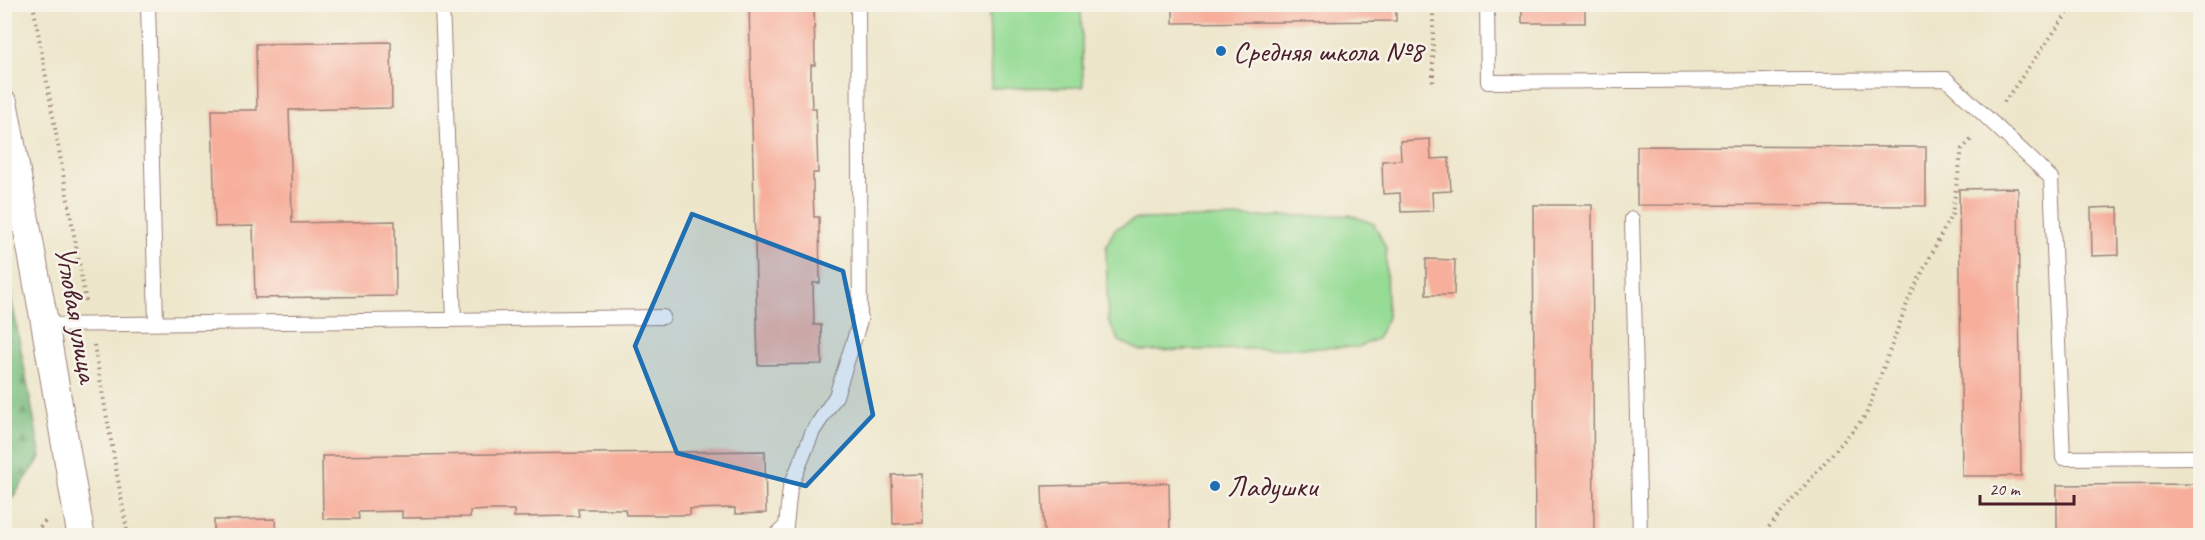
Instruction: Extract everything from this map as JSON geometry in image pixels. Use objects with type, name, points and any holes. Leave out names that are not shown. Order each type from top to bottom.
[{"type":"street","name":"Угловая улица","points":[[4,104],[81,536]]},
{"type":"lane","points":[[148,4],[156,324]]},
{"type":"lane","points":[[442,4],[454,320]]},
{"type":"lane","points":[[775,536],[786,526],[790,488],[813,431],[836,396],[860,321],[858,4]]},
{"type":"lane","points":[[1486,4],[1488,82],[1946,79],[2050,178],[2063,459],[2200,457]]},
{"type":"lane","points":[[1632,219],[1640,536]]},
{"type":"lane","points":[[45,325],[663,317]]},
{"type":"path","points":[[33,4],[128,536]]},
{"type":"path","points":[[1433,4],[1433,82]]},
{"type":"path","points":[[1761,536],[1866,415],[1909,298],[1952,214],[1962,149],[1990,121],[2074,4]]},
{"type":"path","points":[[32,536],[55,510]]},
{"type":"highlighted area","points":[[692,214],[843,271],[873,415],[806,486],[677,453],[635,346]]},
{"type":"green space","points":[[989,5],[1081,5],[1083,87],[991,88]]},
{"type":"green space","points":[[1351,215],[1374,224],[1386,248],[1387,318],[1377,339],[1358,347],[1141,351],[1119,341],[1108,321],[1106,246],[1115,229],[1135,219]]},
{"type":"green space","points":[[4,259],[41,457],[5,508],[4,508]]},
{"type":"building","points":[[749,4],[814,4],[815,65],[811,65],[811,84],[812,108],[816,108],[818,173],[813,173],[813,192],[814,217],[819,217],[820,283],[813,283],[814,325],[821,325],[822,364],[758,365]]},
{"type":"building","points":[[1173,4],[1396,4],[1396,21],[1173,23]]},
{"type":"building","points":[[1522,4],[1585,4],[1585,23],[1522,23]]},
{"type":"building","points":[[391,42],[392,108],[289,110],[292,223],[395,221],[396,296],[255,298],[253,226],[215,227],[212,110],[257,110],[256,44]]},
{"type":"building","points":[[1430,139],[1431,159],[1449,158],[1451,191],[1432,192],[1433,211],[1401,212],[1400,193],[1383,194],[1382,161],[1401,160],[1400,141]]},
{"type":"building","points":[[1637,146],[1926,147],[1926,206],[1637,205]]},
{"type":"building","points":[[2018,188],[2021,476],[1962,476],[1959,189]]},
{"type":"building","points":[[1533,205],[1592,205],[1594,536],[1535,536]]},
{"type":"building","points":[[2118,207],[2119,255],[2092,256],[2091,208]]},
{"type":"building","points":[[1426,259],[1455,260],[1454,295],[1426,295]]},
{"type":"building","points":[[765,451],[766,513],[735,514],[735,508],[690,509],[690,515],[626,515],[625,509],[578,509],[579,516],[514,517],[514,510],[491,510],[470,511],[470,517],[402,518],[402,511],[358,512],[359,519],[323,519],[322,456]]},
{"type":"building","points":[[922,474],[923,523],[893,524],[892,475]]},
{"type":"building","points":[[1169,483],[1170,536],[1044,536],[1042,486]]},
{"type":"building","points":[[2200,484],[2200,536],[2057,536],[2057,485]]},
{"type":"building","points":[[275,519],[276,536],[214,536],[214,520]]},
{"type":"place","name":"Средняя школа №8","points":[[1221,51]]},
{"type":"place","name":"Ладушки","points":[[1215,486]]}]
